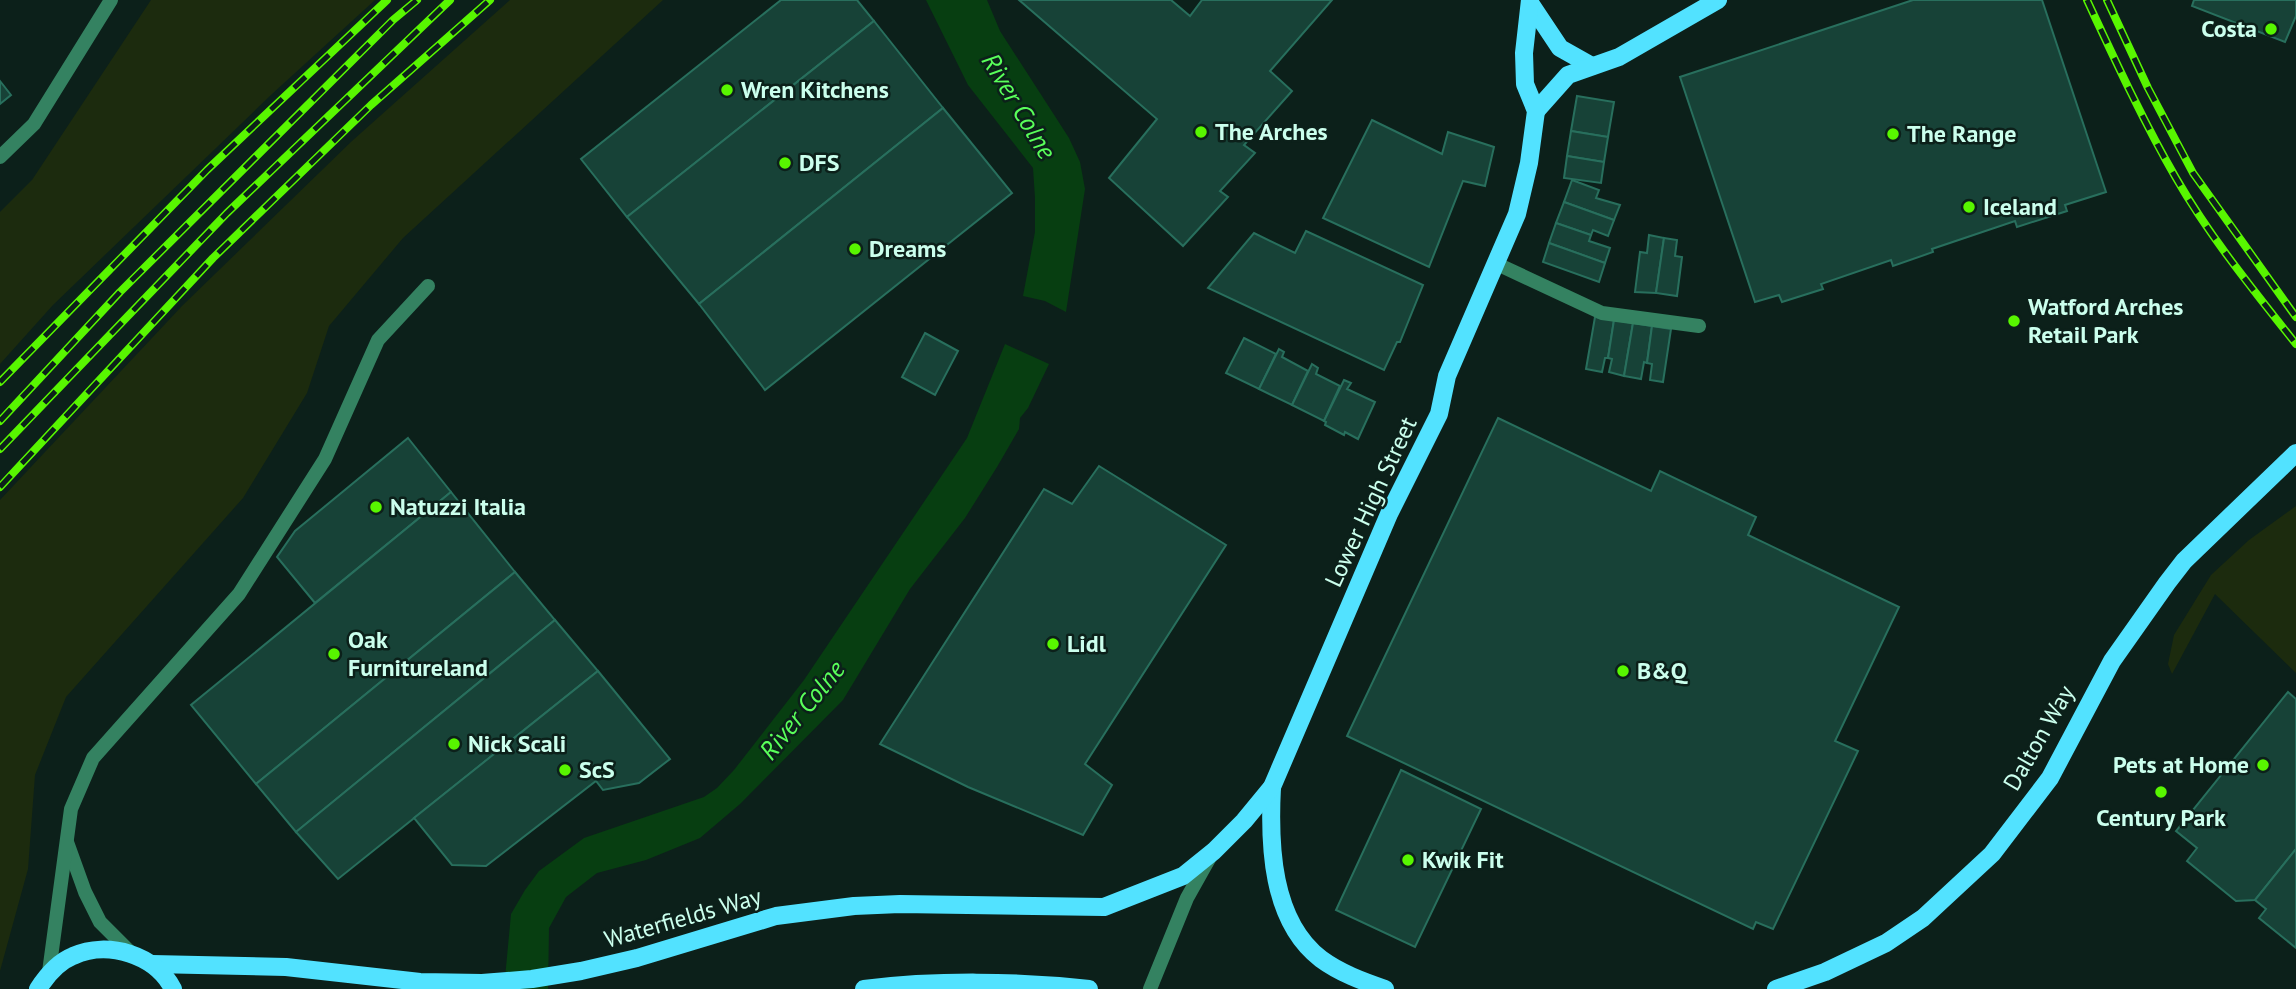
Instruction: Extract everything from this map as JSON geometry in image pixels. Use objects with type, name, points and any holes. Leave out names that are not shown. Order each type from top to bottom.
[{"type":"main road","points":[[1535,111],[1568,75],[1619,57],[1718,0]]},
{"type":"main road","name":"Lower High Street","points":[[1530,1],[1560,48],[1592,66]]},
{"type":"main road","name":"Lower High Street","points":[[1213,851],[1244,821],[1272,787],[1389,514],[1439,414],[1447,376],[1517,214],[1529,163],[1535,111],[1525,84],[1524,53],[1530,1]]},
{"type":"main road","name":"Dalton Way","points":[[1776,989],[1825,972],[1886,943],[1923,918],[1993,854],[2050,778],[2112,661],[2167,583],[2184,561],[2296,453]]},
{"type":"main road","points":[[1272,787],[1269,828],[1278,885],[1300,938],[1320,958],[1348,975],[1385,989]]},
{"type":"main road","name":"Waterfields Way","points":[[49,972],[72,956],[94,950],[119,950],[144,960],[286,967],[421,982],[482,983],[532,979],[637,958],[776,916],[828,909],[900,904],[1104,907],[1183,876],[1213,851]]},
{"type":"main road","points":[[144,960],[173,989]]},
{"type":"main road","points":[[38,989],[49,972]]},
{"type":"main road","points":[[864,989],[893,985],[1089,989]]},
{"type":"street","points":[[1,156],[34,124],[111,0]]},
{"type":"street","points":[[1497,264],[1602,313],[1699,326]]},
{"type":"street","points":[[49,972],[71,809],[93,758],[239,594],[326,459],[378,340],[428,286]]},
{"type":"street","points":[[67,840],[85,892],[100,922],[144,960]]},
{"type":"street","name":"Lower High Street","points":[[1150,989],[1187,898],[1213,851]]},
{"type":"shaded area","points":[[151,0],[375,0],[272,94],[53,305],[0,364],[0,212],[32,180]]},
{"type":"shaded area","points":[[510,0],[663,0],[403,238],[329,326],[307,393],[243,498],[66,697],[35,775],[28,869],[0,971],[0,500],[182,306],[352,141]]},
{"type":"shaded area","points":[[2296,506],[2296,673],[2215,594],[2172,674],[2168,664],[2174,635],[2211,575],[2249,540]]},
{"type":"water","name":"River Colne","points":[[926,0],[987,0],[1000,31],[1069,138],[1080,162],[1085,189],[1066,312],[1045,301],[1023,296],[1035,232],[1033,168],[968,85]]},
{"type":"water","name":"River Colne","points":[[1005,344],[1049,364],[1028,408],[1020,418],[1019,429],[997,467],[965,518],[910,589],[843,700],[740,804],[700,838],[646,860],[597,873],[566,897],[549,928],[548,989],[504,989],[511,914],[539,871],[584,838],[704,797],[717,788],[804,680],[967,438]]},
{"type":"building","name":"Wren Kitchens","points":[[781,0],[857,0],[874,21],[627,217],[581,159]]},
{"type":"building","name":"The Arches","points":[[1019,0],[1171,0],[1190,16],[1202,0],[1332,0],[1270,71],[1292,91],[1244,145],[1255,153],[1220,191],[1228,197],[1183,246],[1109,178],[1157,119]]},
{"type":"building","name":"The Range","points":[[1913,0],[2042,0],[2106,192],[2065,205],[2067,211],[2017,227],[2015,221],[1932,249],[1933,252],[1893,266],[1891,260],[1821,284],[1823,289],[1782,302],[1779,295],[1755,302],[1680,77]]},
{"type":"building","name":"Costa","points":[[2194,0],[2296,0],[2296,16],[2285,42],[2192,6]]},
{"type":"building","name":"DFS","points":[[874,21],[943,108],[699,304],[627,217]]},
{"type":"building","points":[[0,81],[11,95],[0,104]]},
{"type":"building","points":[[1577,96],[1614,102],[1608,137],[1571,131]]},
{"type":"building","name":"Dreams","points":[[943,108],[1012,193],[765,390],[699,304]]},
{"type":"building","points":[[1372,120],[1442,154],[1448,132],[1494,147],[1485,186],[1463,181],[1429,267],[1323,218]]},
{"type":"building","points":[[1571,131],[1608,137],[1604,162],[1567,156]]},
{"type":"building","points":[[1567,156],[1604,162],[1601,183],[1564,178]]},
{"type":"building","points":[[1572,180],[1599,190],[1596,198],[1620,205],[1614,220],[1564,202]]},
{"type":"building","points":[[1564,202],[1614,220],[1608,236],[1593,230],[1591,235],[1556,223]]},
{"type":"building","points":[[1556,223],[1591,235],[1589,241],[1610,248],[1605,263],[1549,243]]},
{"type":"building","points":[[1306,231],[1423,285],[1400,342],[1397,342],[1384,370],[1208,288],[1254,233],[1295,253]]},
{"type":"building","points":[[1649,235],[1664,238],[1656,293],[1635,292],[1640,252],[1647,253]]},
{"type":"building","points":[[1664,238],[1677,240],[1675,256],[1682,257],[1677,296],[1656,293]]},
{"type":"building","points":[[1549,243],[1605,263],[1599,282],[1543,262]]},
{"type":"building","points":[[1595,317],[1614,320],[1608,358],[1605,358],[1602,372],[1586,369]]},
{"type":"building","points":[[1614,320],[1633,323],[1624,376],[1609,372],[1612,359],[1608,358]]},
{"type":"building","points":[[1633,323],[1652,326],[1647,363],[1644,362],[1641,379],[1624,376]]},
{"type":"building","points":[[1652,326],[1671,329],[1663,382],[1650,380],[1652,364],[1647,363]]},
{"type":"building","points":[[925,333],[958,351],[935,395],[902,377]]},
{"type":"building","points":[[1244,338],[1276,354],[1259,389],[1226,373]]},
{"type":"building","points":[[1279,349],[1284,352],[1282,357],[1308,371],[1292,405],[1259,389]]},
{"type":"building","points":[[1312,364],[1318,368],[1316,374],[1340,386],[1324,421],[1292,405]]},
{"type":"building","points":[[1344,380],[1351,383],[1347,389],[1375,402],[1358,439],[1325,425],[1324,421]]},
{"type":"building","name":"B&Q","points":[[1498,418],[1651,491],[1660,471],[1756,517],[1748,535],[1899,607],[1835,741],[1858,751],[1773,929],[1756,922],[1753,929],[1347,736]]},
{"type":"building","points":[[408,438],[451,492],[315,603],[277,557],[295,531]]},
{"type":"building","name":"Lidl","points":[[1099,466],[1226,545],[1085,764],[1112,785],[1083,835],[968,787],[880,744],[1044,489],[1072,504]]},
{"type":"building","name":"Oak Furnitureland","points":[[451,492],[515,572],[256,784],[191,705]]},
{"type":"building","points":[[515,572],[555,620],[296,832],[256,784]]},
{"type":"building","name":"Nick Scali","points":[[555,620],[598,671],[338,879],[296,832]]},
{"type":"building","name":"ScS","points":[[598,671],[670,759],[639,783],[603,790],[596,781],[486,866],[452,865],[414,818]]},
{"type":"building","name":"Pets at Home","points":[[2288,692],[2296,699],[2296,849],[2255,900],[2236,901],[2187,861],[2197,848],[2176,831]]},
{"type":"building","name":"Kwik Fit","points":[[1401,770],[1481,809],[1415,947],[1336,910]]},
{"type":"building","points":[[2296,849],[2296,948],[2259,918],[2266,909],[2255,900]]},
{"type":"railway","points":[[0,382],[207,170],[387,0]]},
{"type":"railway","points":[[0,421],[120,292],[393,20],[417,0]]},
{"type":"railway","points":[[0,449],[227,213],[450,0]]},
{"type":"railway","points":[[0,487],[213,258],[371,105],[490,0]]},
{"type":"railway","points":[[2087,0],[2141,112],[2189,200],[2233,263],[2296,344]]},
{"type":"railway","points":[[2107,0],[2148,88],[2193,173],[2296,317]]},
{"type":"place","name":"Costa","points":[[2271,29]]},
{"type":"place","name":"Wren Kitchens","points":[[727,90]]},
{"type":"place","name":"The Arches","points":[[1201,132]]},
{"type":"place","name":"The Range","points":[[1893,134]]},
{"type":"place","name":"DFS","points":[[785,163]]},
{"type":"place","name":"Iceland","points":[[1969,207]]},
{"type":"place","name":"Dreams","points":[[855,249]]},
{"type":"place","name":"Watford Arches Retail Park","points":[[2014,321]]},
{"type":"place","name":"Natuzzi Italia","points":[[376,507]]},
{"type":"place","name":"Lidl","points":[[1053,644]]},
{"type":"place","name":"Oak Furnitureland","points":[[334,654]]},
{"type":"place","name":"B&Q","points":[[1623,671]]},
{"type":"place","name":"Nick Scali","points":[[454,744]]},
{"type":"place","name":"Pets at Home","points":[[2263,765]]},
{"type":"place","name":"ScS","points":[[565,770]]},
{"type":"place","name":"Century Park","points":[[2161,792]]},
{"type":"place","name":"Kwik Fit","points":[[1408,860]]}]
